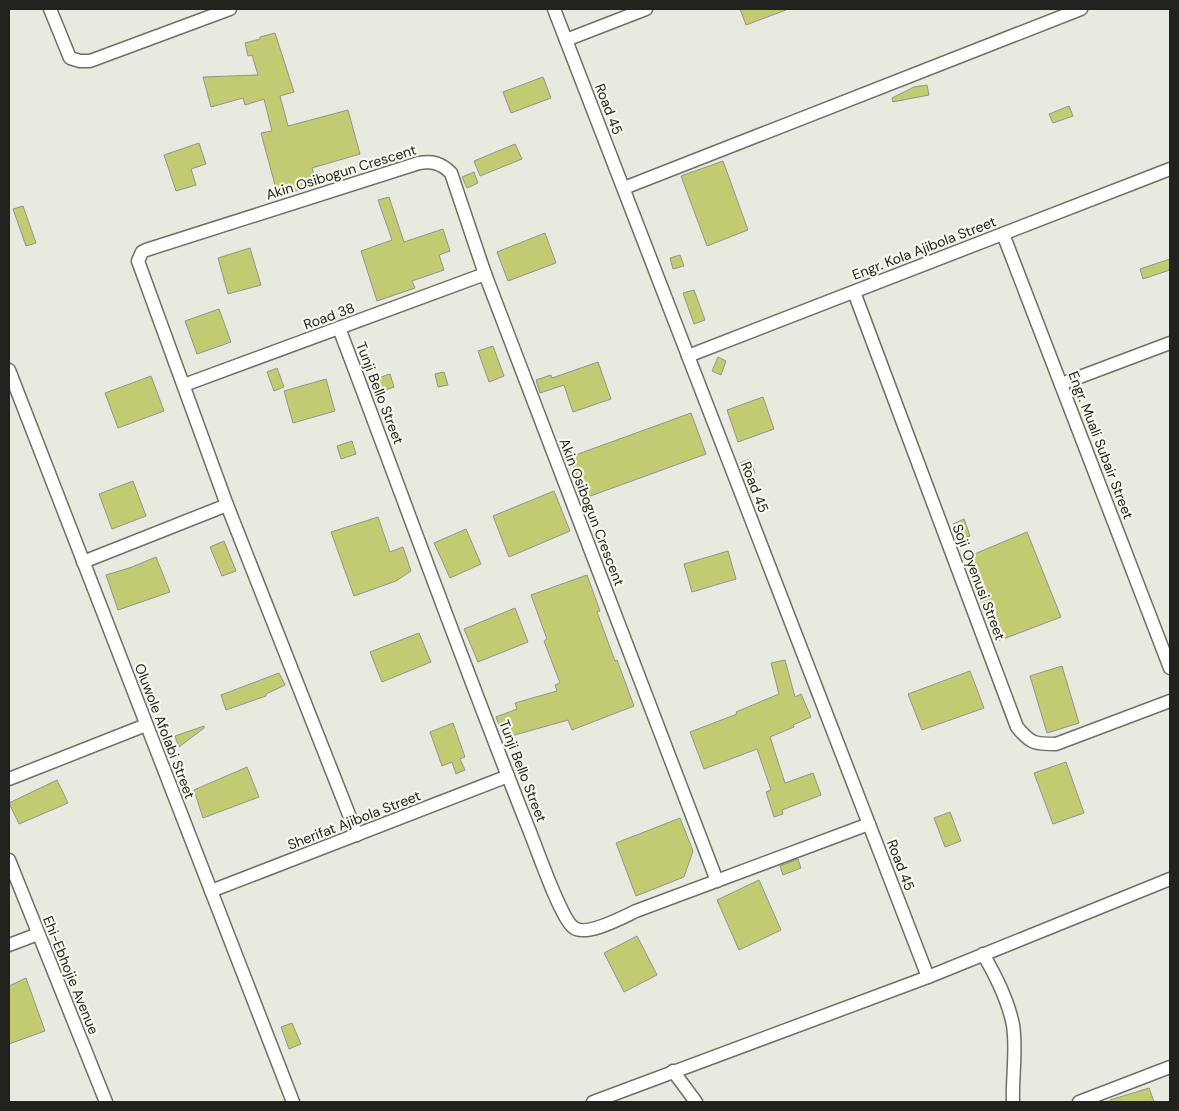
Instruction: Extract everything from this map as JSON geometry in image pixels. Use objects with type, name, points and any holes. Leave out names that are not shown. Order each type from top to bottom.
[{"type":"street","points":[[50,9],[70,58],[80,61],[90,61],[230,9]]},
{"type":"street","name":"Road 45","points":[[554,9],[928,977]]},
{"type":"street","points":[[566,40],[646,9]]},
{"type":"street","points":[[624,188],[1081,9]]},
{"type":"street","name":"Akin Osibogun Crescent","points":[[357,835],[227,505],[184,385],[138,266],[139,256],[146,250],[419,163],[431,161],[444,166],[451,173],[485,274],[717,881]]},
{"type":"street","name":"Engr. Kola Ajibola Street","points":[[688,356],[1170,169]]},
{"type":"street","name":"Engr. Muali Subair Street","points":[[1003,234],[1170,668]]},
{"type":"street","name":"Road 38","points":[[184,385],[485,274]]},
{"type":"street","name":"Soji Oyenusi Street","points":[[854,292],[1018,726],[1025,736],[1036,744],[1056,744],[1170,701]]},
{"type":"street","name":"Tunji Bello Street","points":[[339,328],[508,776],[560,905],[569,923],[576,930],[586,931],[600,927],[868,824]]},
{"type":"street","points":[[1062,384],[1170,343]]},
{"type":"street","name":"Oluwole Afolabi Street","points":[[9,370],[293,1102]]},
{"type":"street","points":[[83,562],[227,505]]},
{"type":"street","points":[[9,779],[146,725]]},
{"type":"street","name":"Sherifat Ajibola Street","points":[[211,891],[508,776]]},
{"type":"street","name":"Ehi-Ebhojie Avenue","points":[[9,860],[106,1102]]},
{"type":"street","points":[[594,1102],[928,977],[1170,879]]},
{"type":"street","points":[[9,945],[38,934]]},
{"type":"street","points":[[984,954],[1005,998],[1013,1026],[1013,1102]]},
{"type":"street","points":[[1078,1102],[1170,1067]]},
{"type":"street","points":[[673,1071],[696,1102]]},
{"type":"building","points":[[740,9],[786,9],[786,10],[746,25]]},
{"type":"building","points":[[275,33],[294,92],[280,96],[288,126],[348,110],[360,154],[312,168],[317,185],[278,196],[261,133],[272,131],[264,99],[245,105],[243,98],[211,107],[203,77],[258,75],[252,55],[248,56],[245,43]]},
{"type":"building","points":[[543,77],[551,98],[511,113],[503,92]]},
{"type":"building","points":[[927,85],[929,95],[893,102],[892,98],[914,87]]},
{"type":"building","points":[[1069,106],[1073,116],[1053,123],[1049,114]]},
{"type":"building","points":[[199,143],[206,164],[191,169],[196,185],[176,191],[164,155]]},
{"type":"building","points":[[515,144],[522,159],[480,176],[474,161]]},
{"type":"building","points":[[723,161],[748,230],[707,246],[681,176]]},
{"type":"building","points":[[474,172],[478,183],[467,188],[462,177]]},
{"type":"building","points":[[389,197],[404,242],[443,229],[450,251],[439,255],[444,270],[412,281],[415,288],[377,301],[361,251],[392,240],[378,200]]},
{"type":"building","points":[[23,206],[36,243],[26,246],[13,209]]},
{"type":"building","points":[[545,233],[556,263],[508,281],[497,252]]},
{"type":"building","points":[[250,248],[261,285],[228,294],[218,258]]},
{"type":"building","points":[[680,255],[684,266],[673,269],[670,258]]},
{"type":"building","points":[[1170,259],[1170,270],[1143,279],[1140,269]]},
{"type":"building","points":[[694,290],[705,320],[694,324],[683,293]]},
{"type":"building","points":[[219,309],[231,342],[197,354],[185,321]]},
{"type":"building","points":[[493,346],[504,376],[489,382],[478,351]]},
{"type":"building","points":[[718,357],[726,361],[721,375],[712,371]]},
{"type":"building","points":[[598,362],[611,399],[573,412],[564,385],[540,393],[536,380],[551,375],[552,378]]},
{"type":"building","points":[[277,368],[284,387],[274,391],[267,372]]},
{"type":"building","points":[[444,372],[448,385],[438,387],[435,374]]},
{"type":"building","points":[[390,374],[394,387],[380,392],[375,379]]},
{"type":"building","points":[[151,376],[164,411],[118,428],[105,393]]},
{"type":"building","points":[[326,379],[335,411],[293,423],[284,391]]},
{"type":"building","points":[[763,397],[774,429],[738,442],[727,410]]},
{"type":"building","points":[[691,413],[706,454],[585,498],[570,457]]},
{"type":"building","points":[[352,441],[356,454],[341,459],[337,446]]},
{"type":"building","points":[[750,459],[755,473],[746,477],[740,463]]},
{"type":"building","points":[[133,481],[146,516],[112,529],[99,494]]},
{"type":"building","points":[[554,491],[570,531],[509,557],[493,516]]},
{"type":"building","points":[[378,517],[390,552],[403,547],[411,571],[396,581],[354,596],[331,532]]},
{"type":"building","points":[[964,519],[970,536],[959,540],[953,524]]},
{"type":"building","points":[[466,529],[481,564],[450,578],[434,543]]},
{"type":"building","points":[[1027,532],[1061,617],[998,641],[965,558]]},
{"type":"building","points":[[224,541],[236,571],[222,576],[210,547]]},
{"type":"building","points":[[728,551],[736,579],[692,592],[684,564]]},
{"type":"building","points":[[156,557],[170,592],[118,610],[106,575]]},
{"type":"building","points":[[587,575],[600,611],[597,612],[634,706],[572,730],[568,720],[504,738],[496,717],[517,709],[515,703],[557,691],[555,685],[560,683],[544,641],[547,639],[531,595]]},
{"type":"building","points":[[515,608],[528,642],[478,662],[464,629]]},
{"type":"building","points":[[419,633],[431,662],[382,682],[370,652]]},
{"type":"building","points":[[785,660],[795,697],[801,694],[811,717],[793,725],[794,727],[770,737],[785,783],[813,773],[821,795],[782,810],[783,814],[774,817],[766,792],[771,790],[757,749],[704,769],[690,732],[737,714],[736,712],[779,694],[771,663]]},
{"type":"building","points":[[1062,666],[1079,723],[1047,733],[1030,676]]},
{"type":"building","points":[[970,671],[984,708],[922,730],[908,694]]},
{"type":"building","points":[[279,673],[285,685],[266,694],[266,696],[226,710],[221,695]]},
{"type":"building","points":[[453,723],[465,757],[460,759],[465,770],[456,774],[452,762],[442,766],[430,732]]},
{"type":"building","points":[[204,726],[204,728],[179,747],[175,736]]},
{"type":"building","points":[[1066,762],[1084,813],[1053,824],[1034,773]]},
{"type":"building","points":[[247,767],[259,797],[203,818],[194,790]]},
{"type":"building","points":[[57,780],[68,803],[19,824],[9,803]]},
{"type":"building","points":[[950,812],[961,841],[945,847],[934,818]]},
{"type":"building","points":[[680,818],[693,851],[684,877],[636,896],[616,843]]},
{"type":"building","points":[[798,859],[801,868],[783,875],[780,866]]},
{"type":"building","points":[[759,880],[781,930],[739,950],[717,900]]},
{"type":"building","points":[[637,936],[657,975],[624,992],[604,953]]},
{"type":"building","points":[[26,978],[45,1031],[9,1044],[9,986]]},
{"type":"building","points":[[292,1023],[301,1044],[289,1049],[281,1027]]},
{"type":"building","points":[[1149,1088],[1154,1102],[1110,1102],[1110,1100]]}]
